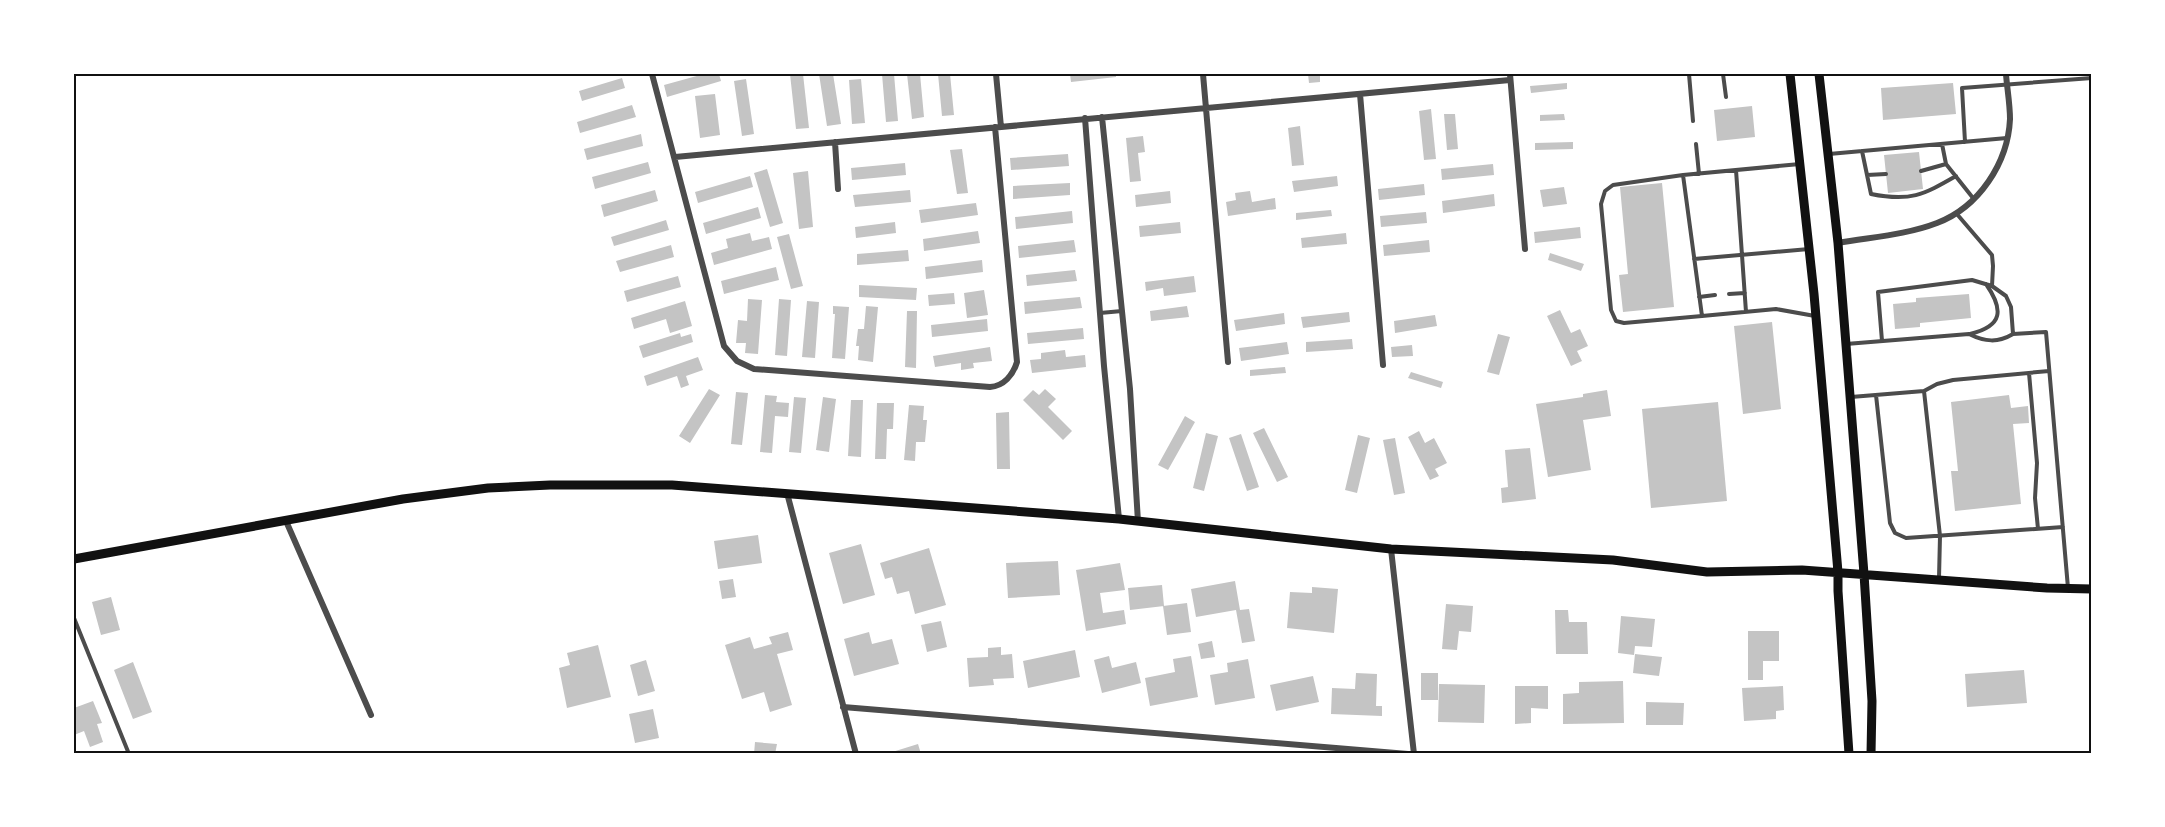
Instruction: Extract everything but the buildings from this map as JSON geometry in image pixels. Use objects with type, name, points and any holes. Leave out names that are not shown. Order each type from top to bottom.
[{"type":"main road","points":[[1790,74],[1816,316],[1838,572],[1849,753]]},
{"type":"main road","points":[[1819,74],[1838,243],[1864,574],[1872,701],[1871,753]]},
{"type":"main road","points":[[74,559],[403,499],[498,488],[550,485],[672,485],[1119,519],[1391,549],[1613,561],[1707,572],[1802,570],[2091,589]]},
{"type":"street","points":[[652,74],[724,346],[737,361],[754,369],[990,387],[998,386],[1006,380],[1014,371],[1017,362],[998,127],[996,74]]},
{"type":"street","points":[[1203,74],[1228,362]]},
{"type":"street","points":[[1838,243],[1913,230],[1939,222],[1956,213],[1984,189],[2006,149],[2010,119],[2006,74]]},
{"type":"street","points":[[675,157],[1360,94],[1510,77],[1525,249]]},
{"type":"street","points":[[1360,94],[1383,365]]},
{"type":"street","points":[[1102,117],[1130,389],[1138,522]]},
{"type":"street","points":[[1085,118],[1119,519]]},
{"type":"street","points":[[835,142],[838,189]]},
{"type":"street","points":[[787,493],[856,753]]},
{"type":"street","points":[[286,521],[371,715]]},
{"type":"street","points":[[1391,549],[1414,753]]},
{"type":"street","points":[[843,707],[1408,753]]},
{"type":"lane","points":[[1689,74],[1694,122]]},
{"type":"lane","points":[[1723,74],[1726,97]]},
{"type":"lane","points":[[1965,142],[1962,88],[2091,78]]},
{"type":"lane","points":[[1828,154],[2007,138]]},
{"type":"lane","points":[[1696,144],[1699,174]]},
{"type":"lane","points":[[1942,144],[1946,164],[1973,198]]},
{"type":"lane","points":[[1862,151],[1871,194],[1892,198],[1924,194],[1956,176]]},
{"type":"lane","points":[[1801,164],[1683,175],[1613,185],[1605,191],[1601,204],[1611,310],[1616,321],[1624,323],[1776,309],[1816,316]]},
{"type":"lane","points":[[1921,171],[1946,164]]},
{"type":"lane","points":[[1736,170],[1746,312]]},
{"type":"lane","points":[[1867,175],[1886,174]]},
{"type":"lane","points":[[1683,175],[1702,316]]},
{"type":"lane","points":[[1846,344],[1969,334],[1992,326],[1997,319],[1998,307],[1989,285],[1992,255],[1956,213]]},
{"type":"lane","points":[[1694,259],[1810,249]]},
{"type":"lane","points":[[1882,341],[1878,292],[1972,280],[1989,285],[2006,296],[2011,307],[2013,334]]},
{"type":"lane","points":[[1729,294],[1745,293]]},
{"type":"lane","points":[[1699,297],[1715,295]]},
{"type":"lane","points":[[1100,313],[1122,311]]},
{"type":"lane","points":[[1969,334],[1981,340],[2001,341],[2013,334],[2046,332],[2068,588]]},
{"type":"lane","points":[[1850,397],[1924,391],[1937,384],[1953,380],[2049,371]]},
{"type":"lane","points":[[2029,373],[2037,463],[2035,498],[2038,529]]},
{"type":"lane","points":[[1924,391],[1940,536],[1939,580]]},
{"type":"lane","points":[[1876,394],[1890,523],[1895,533],[1906,538],[2063,527]]},
{"type":"lane","points":[[74,618],[129,753]]}]
